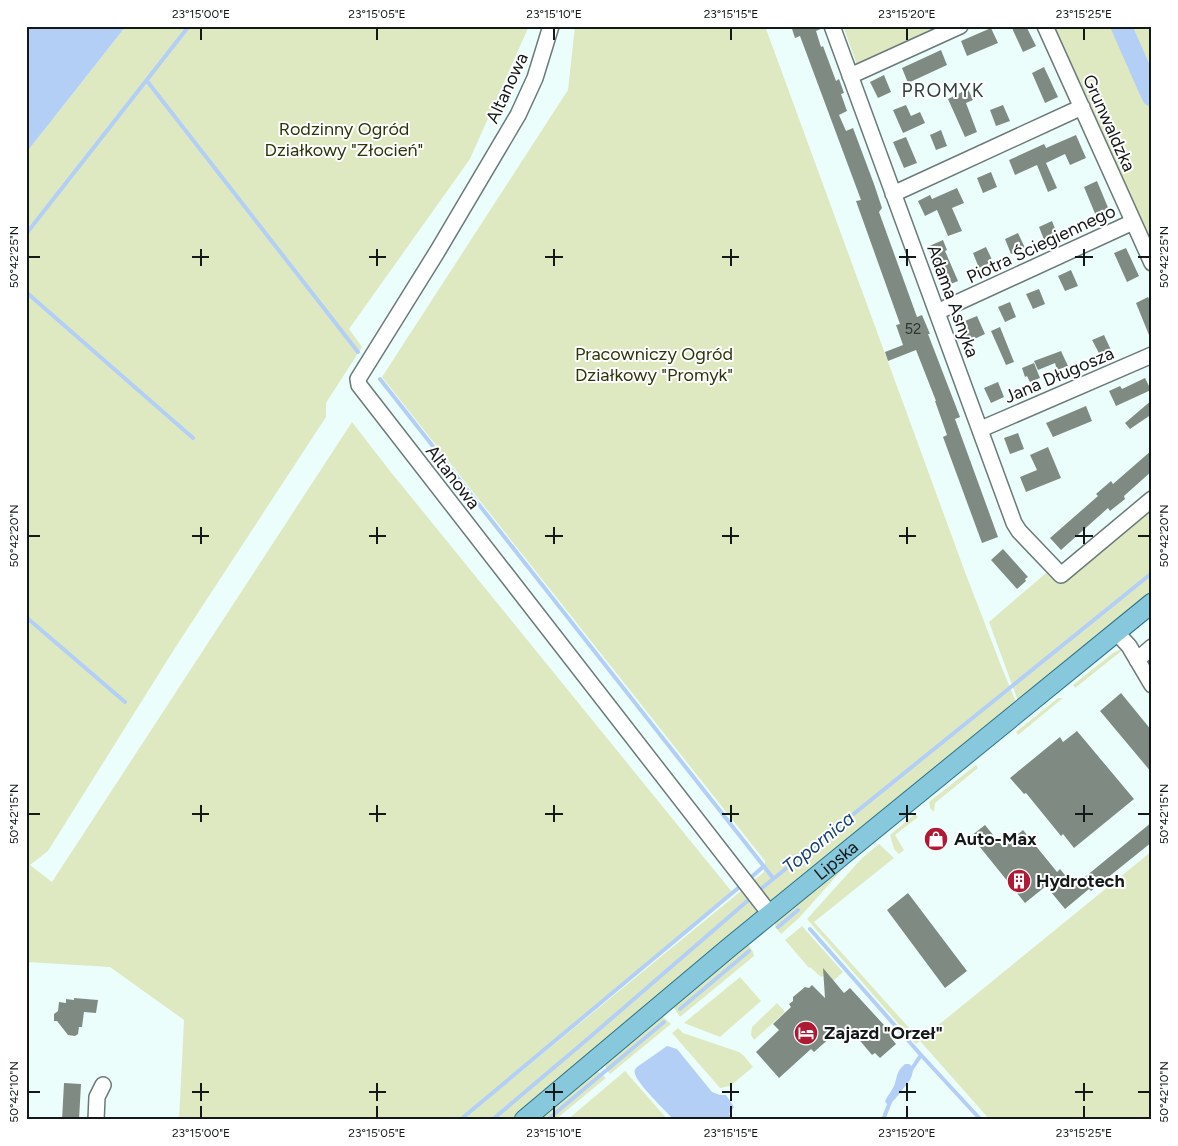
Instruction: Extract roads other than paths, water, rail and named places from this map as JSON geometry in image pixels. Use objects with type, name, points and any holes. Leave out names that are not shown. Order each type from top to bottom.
[{"type":"main road","name":"Lipska","points":[[524,1120],[766,909],[1152,603]]},
{"type":"street","name":"Altanowa","points":[[551,26],[535,78],[518,115],[432,260],[358,379],[358,382],[360,388],[766,909]]},
{"type":"street","name":"Adama Asnyka","points":[[832,26],[1016,526],[1060,575],[1152,499]]},
{"type":"street","points":[[850,76],[960,26]]},
{"type":"street","name":"Grunwaldzka","points":[[1045,26],[1152,263]]},
{"type":"street","points":[[893,194],[1082,107]]},
{"type":"street","name":"Piotra Ściegiennego","points":[[937,312],[1133,222]]},
{"type":"street","name":"Jana Długosza","points":[[980,429],[1152,356]]},
{"type":"street","points":[[1116,632],[1128,646],[1152,685]]},
{"type":"street","points":[[1137,660],[1152,647]]},
{"type":"street","points":[[96,1120],[97,1097],[103,1085]]},
{"type":"water","points":[[26,26],[126,26],[26,153]]},
{"type":"water","points":[[667,1046],[677,1049],[712,1092],[726,1095],[734,1107],[729,1114],[734,1120],[674,1120],[641,1085],[635,1074],[637,1067]]},
{"type":"water","points":[[905,1064],[913,1067],[911,1078],[888,1106],[885,1101],[893,1087],[899,1070]]},
{"type":"waterway","points":[[26,234],[189,26]]},
{"type":"waterway","points":[[1121,26],[1152,96]]},
{"type":"waterway","points":[[147,81],[358,352]]},
{"type":"waterway","points":[[26,292],[193,438]]},
{"type":"waterway","points":[[380,379],[773,878]]},
{"type":"waterway","name":"Topornica","points":[[757,892],[1152,573]]},
{"type":"waterway","points":[[26,617],[125,702]]},
{"type":"waterway","points":[[748,880],[764,866]]},
{"type":"waterway","points":[[460,1120],[743,884]]},
{"type":"waterway","name":"Topornica","points":[[492,1120],[752,897]]},
{"type":"waterway","points":[[778,927],[798,910]]},
{"type":"waterway","points":[[810,929],[981,1120]]},
{"type":"waterway","points":[[680,1009],[749,951]]},
{"type":"waterway","points":[[547,1120],[664,1022]]},
{"type":"waterway","points":[[911,1070],[921,1055]]},
{"type":"waterway","points":[[883,1120],[890,1102]]},
{"type":"place","name":"Auto-Max","points":[[936,839]]},
{"type":"place","name":"Hydrotech","points":[[1019,881]]},
{"type":"place","name":"Zajazd \"Orzeł\"","points":[[806,1033]]},
{"type":"district","name":"PROMYK","points":[[943,90]]},
{"type":"park label","name":"Rodzinny Ogród Działkowy \"Złocień\"","points":[[344,139]]},
{"type":"park label","name":"Pracowniczy Ogród Działkowy \"Promyk\"","points":[[654,364]]}]
